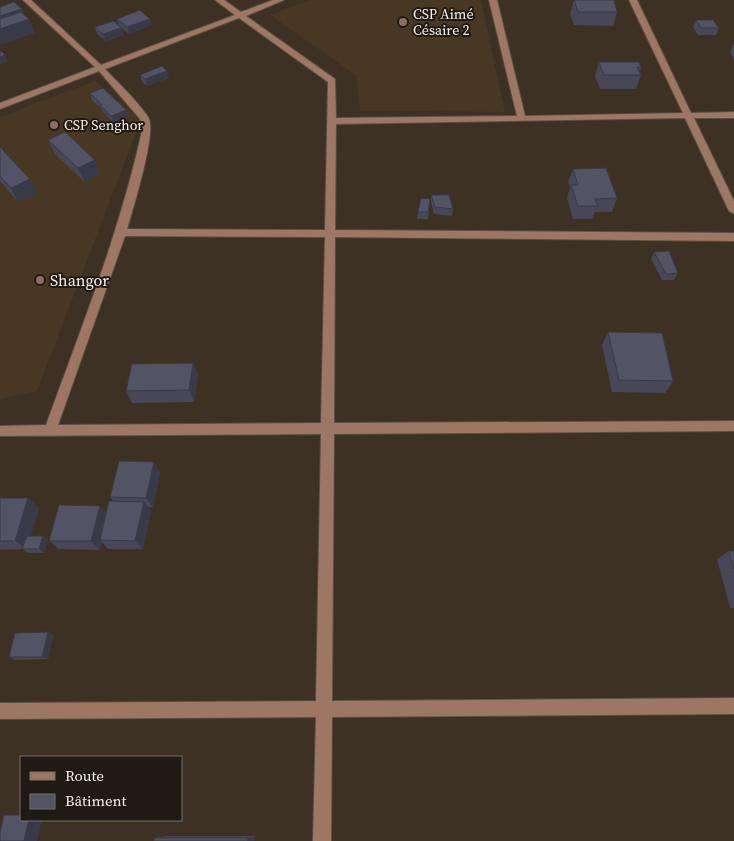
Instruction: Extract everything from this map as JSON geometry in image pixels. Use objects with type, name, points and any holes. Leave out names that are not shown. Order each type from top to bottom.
[{"type":"street","points":[[27,0],[100,68],[144,118],[147,126],[137,176],[121,232],[50,431]]},
{"type":"street","points":[[219,0],[332,81],[322,841]]},
{"type":"street","points":[[0,106],[280,0]]},
{"type":"street","points":[[493,0],[522,118]]},
{"type":"street","points":[[633,0],[734,210]]},
{"type":"street","points":[[331,121],[734,115]]},
{"type":"street","points":[[121,232],[734,237]]},
{"type":"street","points":[[0,431],[734,426]]},
{"type":"street","points":[[0,711],[734,706]]},
{"type":"shaded area","points":[[310,0],[481,0],[505,112],[360,111],[356,75],[270,15]]},
{"type":"shaded area","name":"Shangor","points":[[95,81],[141,120],[37,391],[0,399],[0,117]]},
{"type":"building","points":[[574,0],[614,0],[617,12],[578,12]]},
{"type":"building","points":[[14,2],[22,9],[0,16],[0,7]]},
{"type":"building","points":[[140,10],[150,19],[127,27],[117,19]]},
{"type":"building","points":[[21,12],[29,19],[0,29],[0,19]]},
{"type":"building","points":[[696,20],[713,20],[719,28],[701,28]]},
{"type":"building","points":[[114,21],[121,28],[103,34],[95,27]]},
{"type":"building","points":[[0,52],[5,55],[0,57]]},
{"type":"building","points":[[599,62],[639,62],[641,67],[637,67],[641,75],[604,75]]},
{"type":"building","points":[[162,66],[167,71],[145,79],[140,75]]},
{"type":"building","points":[[103,88],[126,110],[111,116],[90,93]]},
{"type":"building","points":[[65,132],[95,160],[78,168],[48,140]]},
{"type":"building","points":[[0,147],[30,179],[11,188],[0,176]]},
{"type":"building","points":[[606,168],[617,198],[595,199],[598,206],[578,206],[571,185],[578,185],[573,169]]},
{"type":"building","points":[[431,195],[449,195],[453,209],[435,207]]},
{"type":"building","points":[[421,198],[430,199],[428,212],[418,212]]},
{"type":"building","points":[[669,251],[678,273],[666,274],[654,252]]},
{"type":"building","points":[[608,332],[662,333],[673,381],[619,380]]},
{"type":"building","points":[[193,363],[189,390],[126,391],[132,364]]},
{"type":"building","points":[[119,461],[154,462],[146,498],[110,497]]},
{"type":"building","points":[[0,498],[28,498],[15,541],[0,541]]},
{"type":"building","points":[[109,501],[144,502],[135,541],[100,540]]},
{"type":"building","points":[[59,505],[100,506],[91,541],[49,541]]},
{"type":"building","points":[[27,536],[43,536],[39,549],[22,549]]},
{"type":"building","points":[[729,551],[734,551],[734,569]]},
{"type":"building","points":[[48,632],[42,657],[9,657],[15,633]]},
{"type":"building","points":[[4,815],[20,815],[20,821],[29,821],[24,841],[0,841]]},
{"type":"building","points":[[154,838],[248,838],[248,841],[154,841]]},
{"type":"place","name":"CSP Aimé Césaire 2","points":[[403,22]]},
{"type":"place","name":"CSP Senghor","points":[[54,125]]},
{"type":"place","name":"Shangor","points":[[40,280]]}]
